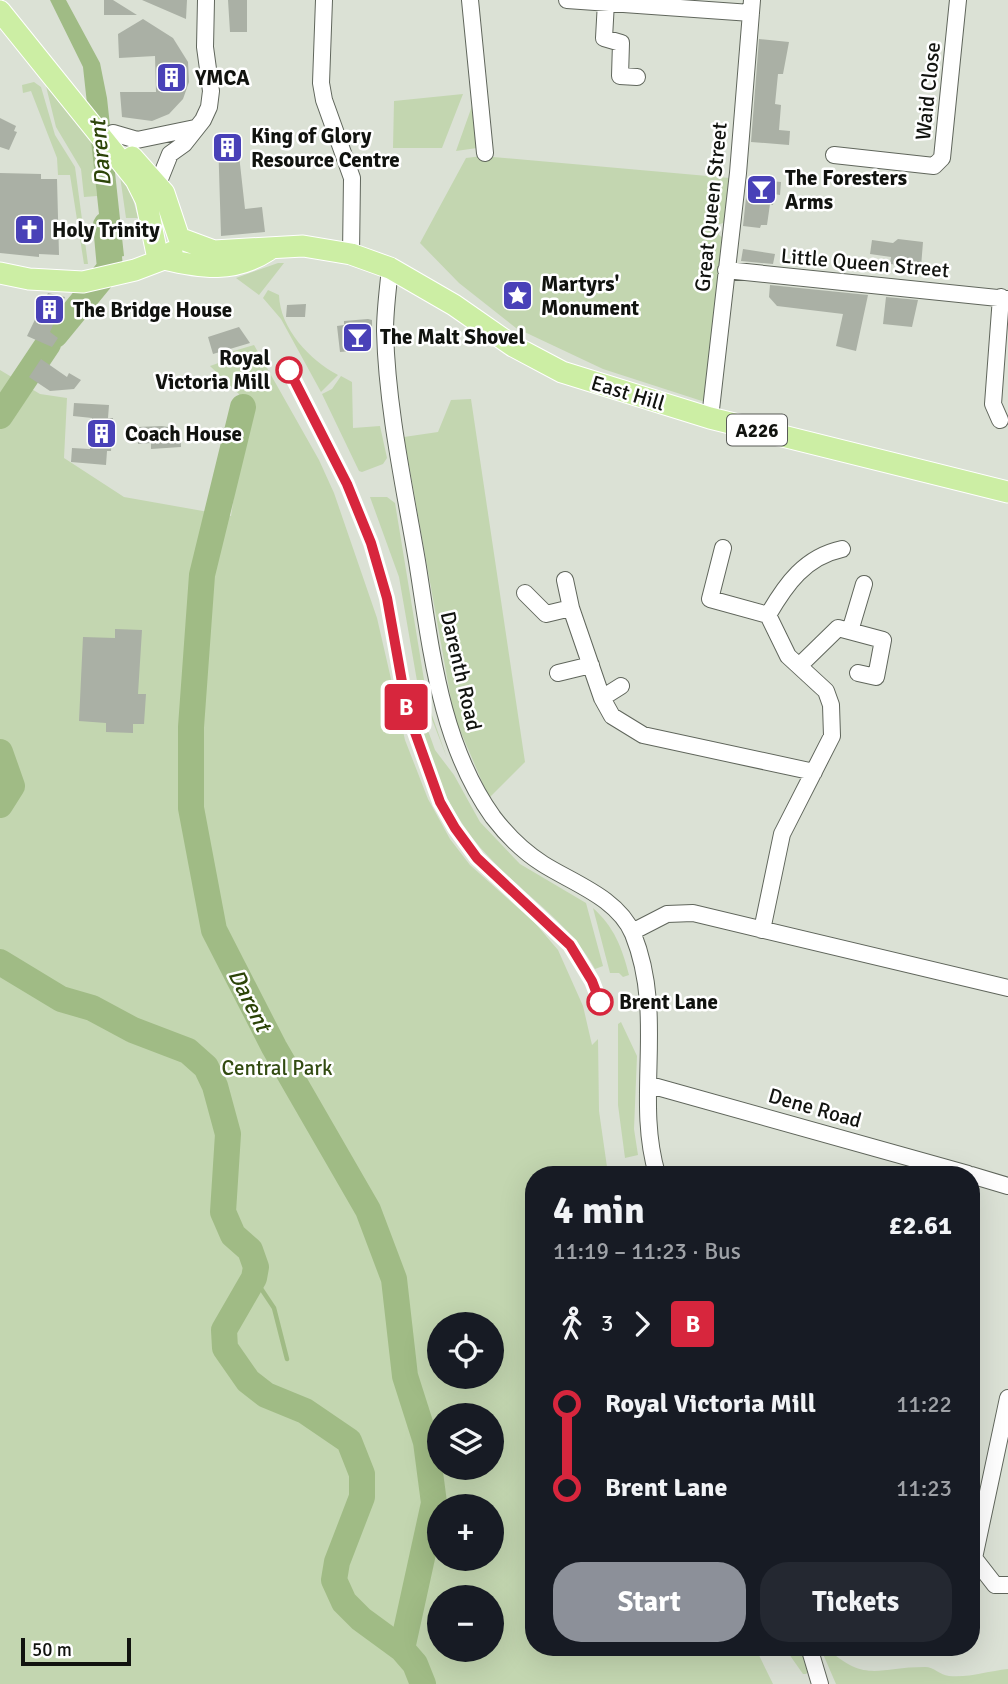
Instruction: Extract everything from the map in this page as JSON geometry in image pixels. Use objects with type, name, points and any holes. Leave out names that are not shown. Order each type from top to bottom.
[{"type":"main road","points":[[0,11],[139,174],[158,184],[179,238],[173,251],[164,259],[157,254],[139,174],[113,133],[57,75],[3,0]]},
{"type":"main road","name":"East Hill","points":[[179,238],[214,251],[311,246],[351,254],[390,268],[454,305],[513,346],[562,372],[710,418],[1008,492]]},
{"type":"main road","name":"East Hill","points":[[164,259],[226,268],[256,258],[272,248]]},
{"type":"main road","name":"A226","points":[[0,273],[72,283],[135,270],[164,259]]},
{"type":"street","points":[[158,184],[168,156],[205,117],[211,99],[205,47],[206,0]]},
{"type":"street","points":[[324,0],[321,83],[324,100],[346,154],[352,178],[351,254]]},
{"type":"street","points":[[470,0],[485,153]]},
{"type":"street","points":[[567,0],[751,6]]},
{"type":"street","name":"Waid Close","points":[[834,155],[934,166],[942,158],[958,0]]},
{"type":"street","points":[[606,2],[604,38],[621,43],[620,76],[637,77]]},
{"type":"street","name":"Great Queen Street","points":[[710,418],[738,173],[751,6]]},
{"type":"street","points":[[113,133],[137,140],[195,128]]},
{"type":"street","name":"Darenth Road","points":[[390,268],[385,327],[395,435],[444,714],[463,763],[494,817],[513,840],[541,862],[600,897],[617,911],[632,932],[644,969],[651,1009],[650,1126],[656,1166]]},
{"type":"street","name":"Little Queen Street","points":[[726,270],[1004,298],[1002,362],[993,404],[1000,420]]},
{"type":"street","points":[[723,548],[710,599],[768,615],[788,656],[826,691],[831,705],[832,736],[782,834],[762,930]]},
{"type":"street","points":[[768,615],[804,565],[829,552],[842,549]]},
{"type":"street","points":[[565,580],[571,608],[602,698],[612,716],[643,735],[814,772]]},
{"type":"street","points":[[850,631],[864,583]]},
{"type":"street","points":[[525,593],[546,614],[571,608]]},
{"type":"street","points":[[799,666],[838,628],[883,640],[876,677],[858,673]]},
{"type":"street","points":[[558,673],[591,665]]},
{"type":"street","points":[[602,698],[621,686]]},
{"type":"street","points":[[632,932],[659,917],[680,911],[1008,988]]},
{"type":"street","name":"Dene Road","points":[[650,1085],[938,1166]]},
{"type":"street","name":"Dene Road","points":[[980,1178],[1008,1186]]},
{"type":"street","points":[[980,1537],[1001,1464],[1008,1398]]},
{"type":"street","points":[[980,1566],[995,1585],[1008,1585]]},
{"type":"street","points":[[811,1656],[820,1684]]},
{"type":"green space","points":[[34,82],[41,87],[55,135],[75,167],[88,264],[84,264],[70,175],[58,175],[57,158],[31,91],[23,93],[22,85]]},
{"type":"green space","points":[[45,82],[91,134],[97,196],[84,197],[81,169],[56,127]]},
{"type":"green space","points":[[463,94],[442,148],[393,148],[394,101]]},
{"type":"green space","points":[[472,106],[477,148],[456,151]]},
{"type":"green space","points":[[482,156],[730,178],[726,222],[717,225],[716,232],[725,240],[705,402],[603,369],[516,328],[459,283],[420,243],[466,158]]},
{"type":"green space","points":[[120,176],[130,188],[138,218],[126,218]]},
{"type":"green space","points":[[284,263],[259,295],[236,278]]},
{"type":"green space","points":[[268,290],[279,295],[285,320],[298,342],[317,361],[338,375],[321,392],[281,319],[263,298]]},
{"type":"green space","name":"Central Park","points":[[254,345],[319,460],[334,493],[377,618],[405,740],[428,799],[450,839],[470,865],[535,923],[558,950],[583,1006],[592,1045],[598,1039],[599,1111],[607,1166],[525,1166],[525,1656],[759,1656],[773,1684],[0,1684],[0,370],[40,394],[67,398],[64,458],[124,497],[231,516],[248,403],[210,366],[227,360],[227,353]]},
{"type":"green space","points":[[341,376],[352,382],[353,428],[380,426],[387,458],[383,464],[362,472],[359,471],[322,394],[332,389]]},
{"type":"green space","points":[[471,399],[525,762],[489,798],[454,716],[404,437],[438,432],[451,400]]},
{"type":"green space","points":[[370,497],[387,497],[395,503],[428,704],[447,758],[417,681],[399,577]]},
{"type":"green space","points":[[411,683],[435,750],[454,775],[480,822],[520,864],[586,903],[603,966],[595,969],[573,937],[489,857],[460,820],[447,799],[428,753]]},
{"type":"green space","points":[[593,908],[616,938],[629,975],[623,977],[619,973],[610,973]]},
{"type":"green space","points":[[621,1022],[637,1056],[634,1129],[638,1155],[625,1158],[618,1105],[618,1024]]},
{"type":"green space","points":[[790,1656],[804,1656],[809,1671],[803,1674]]},
{"type":"green space","points":[[824,1656],[836,1656],[851,1666],[872,1671],[925,1667],[956,1676],[1008,1669],[1008,1684],[836,1684]]},
{"type":"water","points":[[50,0],[66,0],[100,63],[107,98],[124,256],[104,260],[83,67]]},
{"type":"building","points":[[104,0],[113,0],[137,15],[104,15]]},
{"type":"building","points":[[142,0],[187,0],[186,19]]},
{"type":"building","points":[[228,0],[247,0],[247,32],[230,32]]},
{"type":"building","name":"YMCA","points":[[143,19],[173,38],[188,62],[189,82],[183,99],[169,114],[152,121],[122,117],[120,92],[156,92],[155,56],[119,58],[118,34]]},
{"type":"building","points":[[759,39],[789,42],[783,74],[778,74],[775,104],[781,105],[779,130],[790,131],[789,145],[751,142]]},
{"type":"building","points":[[0,118],[16,126],[14,131],[17,132],[9,150],[0,147]]},
{"type":"building","points":[[237,137],[245,209],[262,207],[265,232],[221,236],[218,138]]},
{"type":"building","name":"Holy Trinity","points":[[0,173],[41,174],[41,179],[57,179],[59,255],[39,254],[39,257],[0,253]]},
{"type":"building","points":[[748,179],[781,182],[780,195],[774,194],[773,205],[770,204],[767,225],[761,225],[760,228],[743,226]]},
{"type":"building","points":[[898,239],[923,242],[921,267],[890,264],[891,257],[870,254],[872,240],[893,243]]},
{"type":"building","points":[[743,249],[775,254],[773,264],[741,261]]},
{"type":"building","points":[[770,285],[868,295],[856,351],[836,346],[843,314],[777,306],[769,297]]},
{"type":"building","name":"The Bridge House","points":[[48,293],[65,297],[50,332],[58,338],[52,347],[27,336]]},
{"type":"building","points":[[886,297],[918,300],[912,327],[883,324]]},
{"type":"building","points":[[306,304],[305,317],[286,317],[287,305]]},
{"type":"building","name":"The Malt Shovel","points":[[372,320],[372,349],[340,352],[337,326],[344,325],[344,321]]},
{"type":"building","points":[[239,327],[250,343],[213,354],[208,337]]},
{"type":"building","points":[[41,359],[67,377],[69,373],[81,380],[74,389],[50,391],[29,377]]},
{"type":"building","name":"Coach House","points":[[74,403],[109,405],[108,418],[113,418],[111,451],[107,451],[106,465],[71,462],[72,448],[90,449],[92,418],[73,416]]},
{"type":"building","points":[[162,426],[180,429],[181,447],[151,449],[151,443],[138,444],[137,427]]},
{"type":"building","points":[[115,629],[142,630],[138,694],[146,694],[144,724],[133,724],[133,733],[106,732],[106,723],[79,721],[83,637],[115,638]]},
{"type":"waterway","name":"Darent","points":[[55,335],[110,268],[106,225]]},
{"type":"waterway","name":"Darent","points":[[0,416],[48,344]]},
{"type":"waterway","name":"Darent","points":[[243,407],[202,575],[191,727],[191,808],[214,930],[274,1047],[368,1210],[394,1279],[405,1376],[426,1442],[434,1503],[402,1649]]},
{"type":"waterway","name":"Darent","points":[[0,752],[12,786],[0,805]]},
{"type":"waterway","name":"Darent","points":[[0,962],[61,999],[92,1008],[133,1030],[188,1051],[206,1067],[215,1086],[228,1134],[223,1212],[233,1235],[250,1250],[256,1267],[254,1278],[224,1330],[225,1348],[248,1381],[266,1395],[305,1411],[349,1441],[362,1474],[362,1497],[337,1562],[334,1580],[344,1602],[361,1619],[402,1649],[415,1664],[423,1684]]},
{"type":"waterway","points":[[254,1278],[274,1308],[287,1359]]},
{"type":"bus line","name":"B","points":[[289,370],[347,484],[371,543],[387,598],[407,710],[440,802],[477,858],[552,925],[570,945],[592,981],[600,1002]]},
{"type":"place","name":"YMCA","points":[[172,78]]},
{"type":"place","name":"King of Glory Resource Centre","points":[[228,148]]},
{"type":"place","name":"The Foresters Arms","points":[[762,190]]},
{"type":"place","name":"Holy Trinity","points":[[29,230]]},
{"type":"place","name":"Martyrs' Monument","points":[[518,296]]},
{"type":"place","name":"The Bridge House","points":[[50,310]]},
{"type":"place","name":"The Malt Shovel","points":[[357,337]]},
{"type":"place","name":"Royal Victoria Mill","points":[[289,370]]},
{"type":"place","name":"Coach House","points":[[102,434]]},
{"type":"place","name":"Brent Lane","points":[[600,1002]]}]
